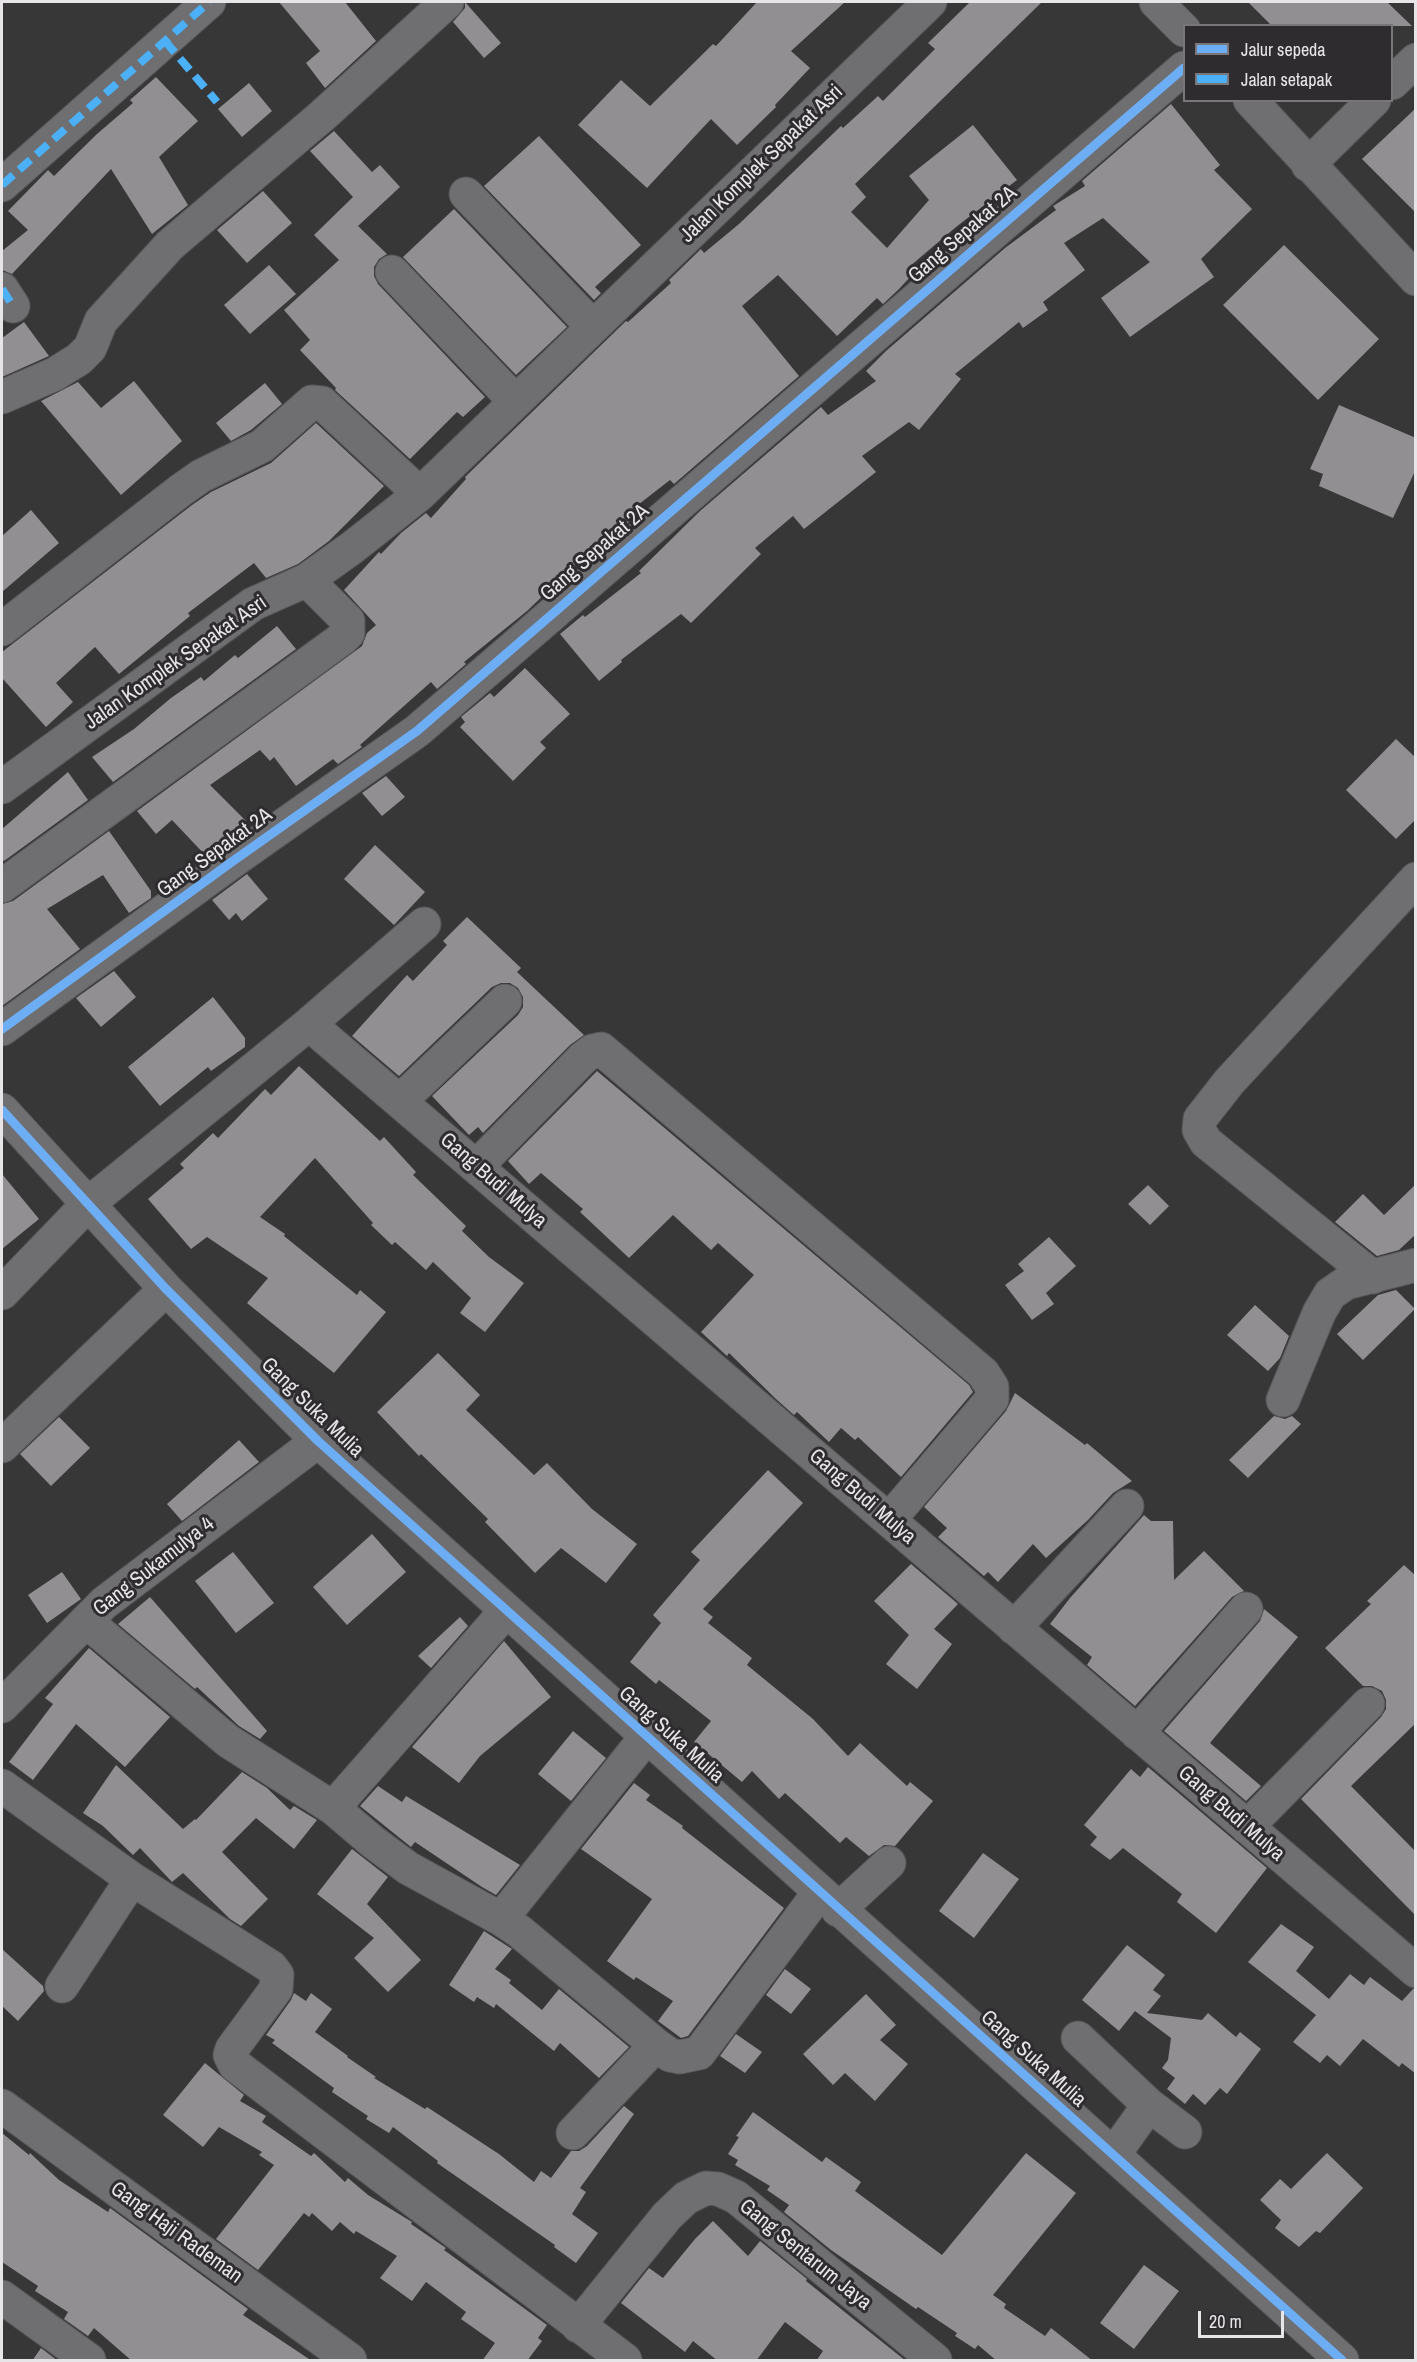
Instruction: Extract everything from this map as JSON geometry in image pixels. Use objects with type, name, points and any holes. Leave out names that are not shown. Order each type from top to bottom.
[{"type":"street","points":[[2,185],[209,2]]},
{"type":"street","points":[[2,398],[55,374],[79,359],[90,348],[101,321],[170,245],[322,116],[447,2]]},
{"type":"street","name":"Jalan Komplek Sepakat Asri","points":[[2,787],[253,604],[307,580],[420,494],[930,2]]},
{"type":"street","points":[[1156,2],[1183,28]]},
{"type":"street","points":[[1393,82],[1416,60]]},
{"type":"street","name":"Gang Sepakat 2A","points":[[2,1029],[417,731],[1183,70]]},
{"type":"street","points":[[1252,102],[1416,279]]},
{"type":"street","points":[[1308,165],[1372,102]]},
{"type":"street","points":[[466,194],[593,327]]},
{"type":"street","points":[[392,272],[515,401]]},
{"type":"street","points":[[2,629],[181,490],[201,476],[262,446],[312,402],[322,403],[420,494]]},
{"type":"street","points":[[2,886],[348,633],[348,621],[307,580]]},
{"type":"street","points":[[1373,1277],[1206,1142],[1199,1130],[1200,1119],[1229,1082],[1416,879]]},
{"type":"street","points":[[2,1293],[88,1204],[309,1024],[424,924]]},
{"type":"street","points":[[400,1101],[505,1001]]},
{"type":"street","name":"Gang Budi Mulya","points":[[309,1024],[1416,1971]]},
{"type":"street","points":[[476,1167],[583,1058],[592,1051],[601,1049],[983,1373],[992,1387],[992,1398],[889,1520]]},
{"type":"street","name":"Gang Suka Mulia","points":[[2,1110],[166,1289],[318,1442],[1342,2361]]},
{"type":"street","points":[[1283,1400],[1330,1294],[1346,1283],[1416,1265]]},
{"type":"street","points":[[2,1446],[166,1289]]},
{"type":"street","name":"Gang Sukamulya 4","points":[[2,1706],[104,1603],[318,1442]]},
{"type":"street","points":[[1014,1628],[1127,1506]]},
{"type":"street","points":[[1137,1733],[1246,1609]]},
{"type":"street","points":[[333,1808],[506,1611]]},
{"type":"street","points":[[86,1621],[228,1741],[333,1808],[408,1868],[519,1931],[670,2055],[699,2053],[829,1901],[889,1863]]},
{"type":"street","points":[[1247,1827],[1368,1704]]},
{"type":"street","points":[[501,1919],[647,1736]]},
{"type":"street","points":[[2,1786],[132,1879],[275,1971],[278,1980],[276,1989],[232,2049],[230,2055],[235,2065],[625,2361]]},
{"type":"street","points":[[62,1986],[132,1879]]},
{"type":"street","points":[[1078,2038],[1149,2105],[1185,2132]]},
{"type":"street","points":[[573,2133],[656,2045]]},
{"type":"street","points":[[1114,2154],[1149,2105]]},
{"type":"street","name":"Gang Haji Rademan","points":[[2,2106],[350,2361]]},
{"type":"street","name":"Gang Sentarum Jaya","points":[[578,2326],[667,2216],[686,2198],[706,2188],[718,2189],[736,2197],[935,2361]]},
{"type":"street","points":[[2,2297],[89,2361]]},
{"type":"building","points":[[279,2],[345,2],[376,41],[325,88],[306,63],[320,51]]},
{"type":"building","points":[[465,2],[501,43],[484,58],[453,22],[465,8]]},
{"type":"building","points":[[757,2],[845,2],[791,51],[810,68],[775,105],[776,107],[737,145],[711,119],[647,188],[578,125],[621,80],[650,106],[713,44],[716,46]]},
{"type":"building","points":[[970,2],[1042,2],[855,184],[866,197],[851,212],[887,248],[929,200],[909,176],[973,125],[1017,180],[909,267],[914,273],[883,304],[877,298],[837,336],[778,275],[742,306],[799,376],[674,484],[670,480],[625,515],[630,521],[606,541],[603,538],[527,611],[464,662],[466,664],[437,689],[431,682],[360,745],[362,747],[338,764],[333,759],[296,786],[274,757],[270,761],[260,750],[210,785],[249,824],[207,857],[172,820],[156,834],[137,811],[362,646],[367,633],[376,625],[344,590],[379,552],[381,554],[401,533],[426,513],[431,518],[466,479],[465,477],[626,321],[628,322],[671,283],[669,280],[701,249],[704,253],[739,224],[841,126],[843,128],[878,96],[883,101],[935,49],[928,43]]},
{"type":"building","points":[[1248,2],[1387,2],[1412,26],[1393,26],[1393,24],[1270,24]]},
{"type":"building","points":[[156,77],[198,121],[159,157],[188,205],[152,234],[111,169],[12,274],[2,270],[2,251],[28,230],[8,211],[48,170],[54,176],[133,103],[130,100]]},
{"type":"building","points":[[249,83],[272,111],[242,137],[218,109]]},
{"type":"building","points":[[1171,104],[1220,165],[1214,170],[1252,209],[1201,259],[1214,277],[1130,337],[1101,298],[1150,262],[1103,218],[1064,243],[1085,270],[1043,302],[1048,310],[1023,328],[1019,322],[955,374],[961,379],[919,430],[909,422],[862,456],[876,472],[804,529],[793,516],[755,548],[761,554],[691,623],[681,614],[621,660],[622,662],[599,681],[560,634],[641,573],[639,571],[700,511],[821,407],[828,415],[876,381],[866,371],[886,351],[1005,248],[1056,210],[1053,206],[1085,186],[1082,181]]},
{"type":"building","points":[[1416,108],[1416,213],[1362,159]]},
{"type":"building","points":[[334,131],[372,172],[380,165],[400,187],[358,226],[387,254],[379,259],[374,267],[374,276],[378,284],[485,397],[463,417],[457,412],[410,459],[335,390],[336,388],[300,350],[310,340],[284,310],[339,260],[314,235],[353,197],[310,151]]},
{"type":"building","points":[[539,136],[641,245],[595,287],[601,293],[594,300],[484,186]]},
{"type":"building","points":[[263,191],[292,223],[247,263],[217,230]]},
{"type":"building","points":[[454,209],[567,327],[516,375],[403,257]]},
{"type":"building","points":[[1284,245],[1379,339],[1318,400],[1223,305]]},
{"type":"building","points":[[269,265],[296,294],[250,334],[224,305]]},
{"type":"building","points":[[24,322],[49,356],[2,377],[2,338]]},
{"type":"building","points":[[134,381],[182,441],[121,495],[41,401],[78,382],[101,408]]},
{"type":"building","points":[[265,383],[282,404],[251,430],[231,441],[216,423]]},
{"type":"building","points":[[1339,405],[1416,438],[1416,469],[1393,518],[1319,486],[1323,474],[1310,469]]},
{"type":"building","points":[[316,423],[384,486],[329,541],[298,564],[266,578],[254,563],[188,613],[190,616],[119,674],[95,647],[56,683],[73,702],[46,727],[2,678],[2,652],[192,505],[211,492],[271,463]]},
{"type":"building","points":[[31,510],[59,543],[2,592],[2,536]]},
{"type":"building","points":[[277,626],[296,649],[113,782],[92,757],[134,729],[171,698],[201,677],[204,681],[235,655],[238,658]]},
{"type":"building","points":[[525,668],[570,714],[540,742],[546,748],[513,781],[460,727],[465,722],[461,717],[490,693],[494,697]]},
{"type":"building","points":[[1396,739],[1416,758],[1416,819],[1396,839],[1346,790]]},
{"type":"building","points":[[68,772],[88,800],[4,861],[2,859],[2,829]]},
{"type":"building","points":[[386,776],[405,797],[382,816],[362,793]]},
{"type":"building","points":[[109,831],[151,891],[151,898],[129,913],[103,875],[47,909],[80,949],[2,1006],[2,904],[13,901]]},
{"type":"building","points":[[375,845],[425,892],[394,925],[344,879]]},
{"type":"building","points":[[247,874],[268,899],[242,921],[236,913],[229,920],[212,900]]},
{"type":"building","points":[[467,917],[521,968],[517,972],[584,1035],[570,1045],[483,1133],[478,1127],[469,1135],[432,1096],[518,1015],[523,1007],[523,997],[518,988],[510,983],[501,983],[492,987],[399,1076],[352,1036],[407,975],[413,981],[447,945],[443,941]]},
{"type":"building","points":[[114,971],[136,997],[101,1027],[76,998]]},
{"type":"building","points":[[213,997],[245,1038],[245,1047],[211,1071],[208,1067],[160,1106],[128,1067]]},
{"type":"building","points":[[299,1066],[380,1141],[384,1137],[416,1172],[413,1175],[466,1226],[462,1231],[489,1257],[524,1283],[485,1332],[460,1313],[471,1298],[433,1262],[426,1270],[395,1242],[392,1245],[371,1225],[373,1223],[315,1158],[260,1217],[285,1234],[284,1236],[357,1295],[360,1290],[386,1312],[334,1373],[247,1303],[268,1278],[207,1237],[191,1249],[148,1199],[184,1168],[180,1164],[213,1133],[218,1138],[265,1089],[271,1095]]},
{"type":"building","points":[[597,1071],[969,1385],[973,1392],[901,1477],[858,1437],[855,1440],[841,1428],[829,1442],[797,1412],[794,1415],[729,1353],[727,1356],[701,1332],[754,1275],[718,1243],[711,1250],[673,1215],[629,1258],[580,1212],[583,1209],[541,1173],[529,1184],[508,1161]]},
{"type":"building","points":[[2,1174],[39,1219],[2,1249]]},
{"type":"building","points":[[1416,1184],[1416,1234],[1399,1250],[1377,1256],[1335,1222],[1363,1194],[1384,1215]]},
{"type":"building","points":[[1148,1185],[1169,1206],[1150,1225],[1128,1204]]},
{"type":"building","points":[[1049,1237],[1076,1266],[1046,1293],[1054,1304],[1032,1320],[1005,1285],[1024,1271],[1018,1264]]},
{"type":"building","points":[[1396,1290],[1415,1309],[1363,1360],[1337,1334],[1378,1295]]},
{"type":"building","points":[[1255,1305],[1289,1336],[1280,1358],[1268,1371],[1227,1335]]},
{"type":"building","points":[[438,1353],[480,1395],[466,1410],[534,1475],[547,1463],[592,1509],[637,1544],[606,1583],[561,1548],[535,1573],[485,1522],[488,1519],[421,1454],[419,1456],[377,1412]]},
{"type":"building","points":[[1015,1393],[1085,1445],[1087,1443],[1132,1481],[1113,1493],[1088,1520],[1046,1558],[1033,1544],[998,1582],[988,1572],[984,1576],[938,1537],[947,1528],[924,1507],[1006,1411]]},
{"type":"building","points":[[1274,1416],[1285,1419],[1292,1416],[1301,1424],[1248,1478],[1229,1460]]},
{"type":"building","points":[[59,1417],[90,1448],[51,1486],[20,1454]]},
{"type":"building","points":[[239,1440],[259,1462],[182,1521],[167,1504]]},
{"type":"building","points":[[768,1470],[803,1503],[703,1609],[713,1617],[708,1623],[752,1658],[747,1665],[813,1719],[848,1756],[860,1743],[907,1786],[910,1782],[933,1801],[895,1846],[884,1845],[869,1856],[846,1837],[840,1843],[785,1793],[779,1799],[752,1771],[742,1782],[694,1742],[711,1721],[659,1680],[656,1684],[630,1662],[661,1623],[653,1615],[700,1560],[691,1552]]},
{"type":"building","points":[[1144,1515],[1151,1521],[1173,1521],[1174,1580],[1204,1551],[1244,1591],[1232,1597],[1135,1706],[1087,1665],[1092,1657],[1050,1624],[1070,1598]]},
{"type":"building","points":[[372,1534],[406,1572],[347,1625],[313,1587]]},
{"type":"building","points":[[233,1552],[274,1603],[236,1633],[195,1581]]},
{"type":"building","points":[[911,1564],[958,1604],[934,1629],[952,1644],[917,1689],[886,1664],[909,1635],[874,1601]]},
{"type":"building","points":[[1404,1565],[1416,1576],[1416,1723],[1351,1786],[1416,1852],[1416,1916],[1301,1799],[1381,1717],[1386,1709],[1386,1700],[1382,1691],[1372,1686],[1363,1686],[1325,1648],[1371,1604],[1367,1601]]},
{"type":"building","points":[[62,1572],[81,1599],[47,1623],[28,1595]]},
{"type":"building","points":[[150,1597],[267,1731],[260,1739],[239,1726],[197,1687],[195,1689],[118,1624]]},
{"type":"building","points":[[1264,1609],[1298,1637],[1210,1743],[1261,1786],[1246,1801],[1164,1731],[1260,1621]]},
{"type":"building","points":[[460,1617],[468,1626],[431,1668],[418,1656]]},
{"type":"building","points":[[504,1641],[551,1697],[480,1756],[459,1783],[412,1747]]},
{"type":"building","points":[[89,1648],[170,1717],[125,1767],[76,1724],[33,1780],[9,1762],[53,1704],[45,1698]]},
{"type":"building","points":[[573,1731],[606,1758],[571,1801],[538,1774]]},
{"type":"building","points":[[116,1765],[183,1829],[196,1820],[242,1772],[267,1788],[290,1810],[294,1806],[317,1820],[294,1849],[256,1818],[222,1852],[268,1899],[241,1926],[230,1919],[183,1873],[172,1882],[140,1848],[133,1855],[103,1826],[83,1813]]},
{"type":"building","points":[[1148,1767],[1267,1868],[1216,1933],[1177,1902],[1182,1894],[1123,1848],[1110,1860],[1090,1845],[1097,1837],[1084,1825],[1131,1769],[1140,1777]]},
{"type":"building","points":[[634,1783],[650,1795],[646,1800],[683,1826],[682,1828],[784,1908],[688,2036],[681,2038],[658,2021],[673,2001],[636,1977],[634,1980],[607,1961],[652,1899],[581,1849]]},
{"type":"building","points":[[378,1786],[402,1802],[406,1796],[520,1865],[496,1895],[415,1842],[411,1847],[360,1806]]},
{"type":"building","points":[[352,1849],[388,1877],[367,1904],[421,1960],[388,1992],[354,1958],[374,1938],[317,1894]]},
{"type":"building","points":[[983,1853],[1019,1879],[974,1938],[939,1911]]},
{"type":"building","points":[[1281,1924],[1314,1947],[1296,1971],[1329,1999],[1350,1974],[1364,1985],[1370,1977],[1402,2001],[1413,1989],[1416,1989],[1416,2074],[1402,2063],[1399,2067],[1363,2039],[1340,2066],[1327,2055],[1320,2063],[1293,2042],[1316,2015],[1248,1962]]},
{"type":"building","points":[[484,1931],[512,1949],[495,1969],[511,1980],[509,1983],[542,2010],[559,1989],[629,2047],[599,2078],[560,2043],[554,2051],[496,2004],[494,2008],[477,1997],[474,2002],[449,1985]]},
{"type":"building","points":[[1127,1945],[1165,1975],[1153,1990],[1161,1996],[1147,2013],[1202,2020],[1208,2013],[1236,2037],[1240,2032],[1261,2049],[1227,2094],[1220,2088],[1205,2105],[1193,2094],[1185,2104],[1167,2089],[1175,2078],[1162,2068],[1168,2060],[1171,2038],[1135,2011],[1119,2031],[1082,2000]]},
{"type":"building","points":[[2,1949],[43,1986],[44,1991],[18,2021],[2,2006]]},
{"type":"building","points":[[785,1969],[811,1989],[791,2014],[766,1995]]},
{"type":"building","points":[[294,1993],[306,2001],[311,1993],[332,2009],[315,2032],[376,2077],[374,2078],[425,2109],[427,2107],[499,2154],[534,2182],[541,2171],[551,2178],[571,2151],[579,2151],[587,2146],[624,2106],[634,2114],[580,2188],[586,2192],[572,2214],[598,2233],[576,2263],[554,2247],[555,2245],[437,2163],[438,2161],[393,2127],[389,2133],[366,2119],[368,2116],[332,2092],[334,2088],[272,2043],[275,2040],[266,2035]]},
{"type":"building","points":[[866,1994],[896,2025],[880,2040],[908,2064],[875,2101],[845,2073],[833,2085],[803,2054]]},
{"type":"building","points":[[736,2034],[762,2052],[745,2073],[720,2056]]},
{"type":"building","points":[[205,2063],[244,2095],[240,2101],[266,2116],[262,2122],[311,2156],[314,2153],[345,2182],[348,2178],[368,2195],[412,2222],[411,2224],[446,2248],[444,2250],[547,2325],[538,2338],[542,2341],[527,2361],[482,2361],[495,2343],[461,2319],[466,2312],[426,2282],[412,2301],[380,2278],[397,2256],[356,2231],[354,2234],[340,2222],[332,2231],[312,2213],[309,2217],[304,2213],[258,2270],[216,2239],[274,2165],[259,2155],[262,2152],[219,2127],[203,2147],[163,2115]]},
{"type":"building","points":[[753,2112],[822,2162],[826,2157],[861,2182],[855,2191],[942,2255],[1026,2153],[1076,2193],[993,2295],[1006,2304],[1004,2308],[1045,2336],[1051,2328],[1093,2361],[997,2361],[978,2345],[975,2349],[955,2336],[957,2333],[918,2307],[916,2309],[831,2250],[784,2212],[789,2205],[767,2190],[770,2186],[735,2165],[738,2160],[728,2154],[739,2137],[736,2136]]},
{"type":"building","points":[[2,2133],[29,2155],[30,2153],[59,2180],[108,2212],[110,2208],[248,2309],[243,2315],[312,2361],[132,2361],[94,2328],[88,2336],[64,2319],[68,2312],[35,2291],[38,2286],[2,2262]]},
{"type":"building","points":[[1327,2153],[1363,2188],[1320,2233],[1316,2231],[1299,2247],[1275,2228],[1281,2220],[1260,2200],[1280,2179],[1291,2189]]},
{"type":"building","points":[[713,2221],[748,2256],[760,2241],[906,2361],[816,2361],[823,2351],[785,2322],[756,2361],[718,2361],[693,2341],[685,2352],[621,2303],[649,2268],[663,2278]]},
{"type":"building","points":[[1144,2265],[1179,2291],[1134,2349],[1100,2323]]},
{"type":"building","points":[[41,2348],[58,2361],[32,2361]]},
{"type":"marked path","points":[[2,185],[209,2]]},
{"type":"marked path","points":[[165,41],[217,102]]},
{"type":"marked path","points":[[2,289],[13,306]]},
{"type":"cycle path","points":[[2,1029],[417,731],[1183,69]]},
{"type":"cycle path","points":[[2,1110],[166,1289],[318,1441],[1342,2360]]}]
